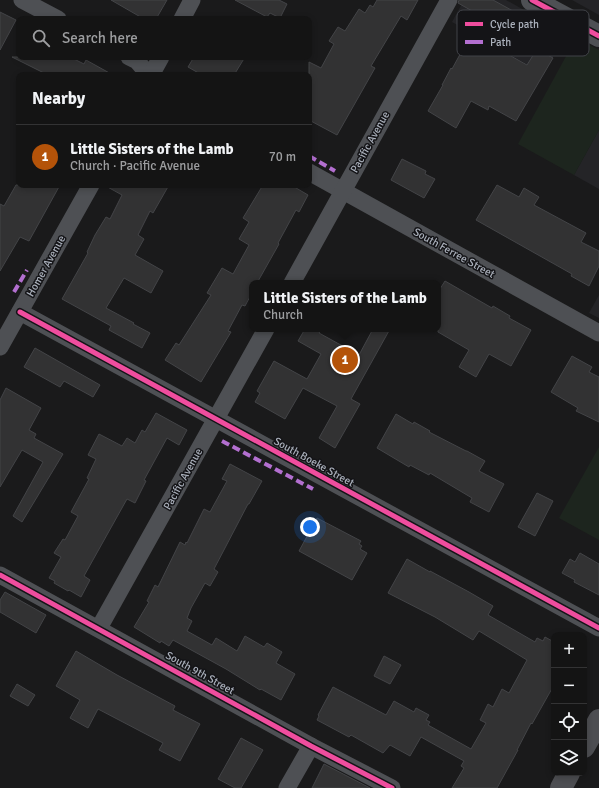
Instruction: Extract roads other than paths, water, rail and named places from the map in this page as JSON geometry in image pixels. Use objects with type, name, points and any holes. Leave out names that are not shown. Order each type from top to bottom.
[{"type":"main road","points":[[587,742],[599,720]]},
{"type":"main road","points":[[561,788],[567,776]]},
{"type":"street","points":[[22,0],[52,16]]},
{"type":"street","points":[[184,16],[192,0]]},
{"type":"street","name":"Pacific Avenue","points":[[294,280],[448,0]]},
{"type":"street","points":[[532,0],[551,10]]},
{"type":"street","points":[[589,31],[599,36]]},
{"type":"street","points":[[135,60],[147,72]]},
{"type":"street","points":[[152,72],[159,60]]},
{"type":"street","name":"South Ferree Street","points":[[312,174],[599,333]]},
{"type":"street","name":"Homer Avenue","points":[[0,347],[89,188]]},
{"type":"street","name":"South Boeke Street","points":[[20,312],[599,628]]},
{"type":"street","name":"Pacific Avenue","points":[[99,628],[264,332]]},
{"type":"street","name":"South 9th Street","points":[[0,575],[99,628],[310,746],[392,788]]},
{"type":"street","points":[[287,788],[310,746]]},
{"type":"place","name":"Little Sisters of the Lamb","points":[[345,360]]}]
